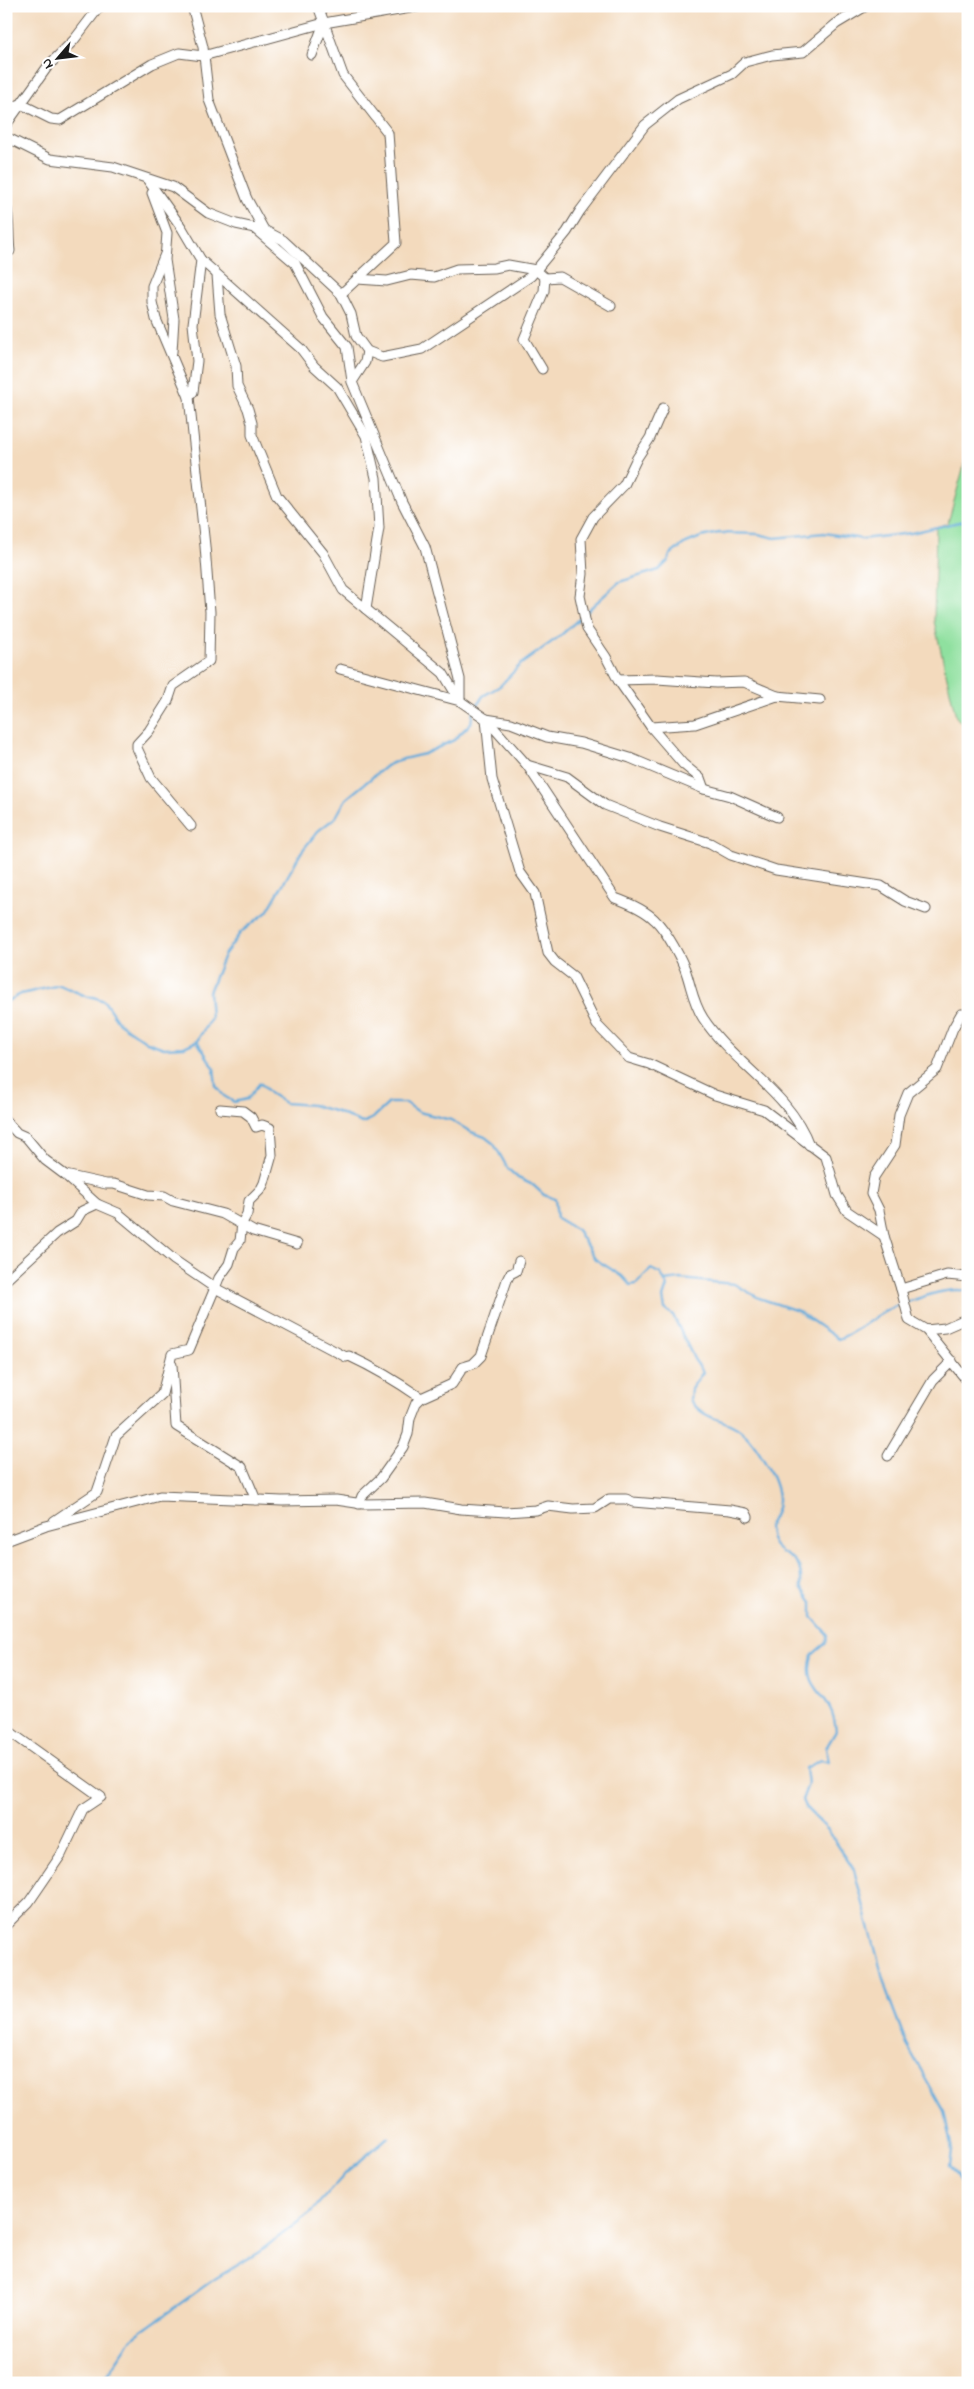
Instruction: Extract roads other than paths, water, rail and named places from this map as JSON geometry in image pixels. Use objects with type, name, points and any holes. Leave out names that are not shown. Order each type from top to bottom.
[{"type":"street","points":[[6,125],[48,66],[74,40],[100,6]]},
{"type":"street","points":[[192,6],[203,47],[209,100],[223,140],[260,230],[295,264],[322,317],[348,347],[352,382],[402,502],[425,547],[460,679],[460,701]]},
{"type":"street","points":[[318,6],[344,75],[388,133],[396,243],[341,294]]},
{"type":"street","points":[[6,108],[21,104],[51,119],[60,120],[152,64],[179,53],[203,56],[324,22],[422,6]]},
{"type":"street","points":[[6,137],[50,159],[113,167],[173,187],[193,204],[208,213],[260,230],[283,240],[341,294],[351,314],[356,336],[367,351],[382,357],[422,349],[524,281],[536,270],[567,232],[580,210],[645,125],[678,99],[732,74],[745,62],[772,55],[803,52],[836,24],[866,6]]},
{"type":"street","points":[[312,55],[324,22]]},
{"type":"street","points":[[146,179],[167,233],[165,254],[174,319],[172,354]]},
{"type":"street","points":[[146,179],[182,228],[201,260],[301,349],[314,366],[337,387],[366,436],[376,478],[379,528],[366,609]]},
{"type":"street","points":[[6,205],[9,221],[10,250]]},
{"type":"street","points":[[165,254],[152,286],[152,302],[156,318],[189,397],[205,546],[210,612],[209,661],[173,686],[171,696],[149,731],[137,744],[137,748],[151,778],[191,826]]},
{"type":"street","points":[[189,397],[193,392],[197,361],[193,324],[201,260]]},
{"type":"street","points":[[357,280],[387,281],[410,275],[430,277],[465,268],[494,268],[508,265],[536,270],[545,278],[560,277],[610,306]]},
{"type":"street","points":[[216,275],[220,314],[236,366],[237,386],[248,409],[252,435],[277,496],[327,559],[333,574],[344,590],[443,672],[460,701]]},
{"type":"street","points":[[542,369],[524,339],[544,291],[545,278]]},
{"type":"street","points":[[352,382],[365,362],[367,351]]},
{"type":"street","points":[[663,408],[650,438],[637,458],[624,486],[593,517],[581,539],[584,574],[580,596],[586,629],[606,657],[618,680],[651,727],[683,764],[700,778],[704,789]]},
{"type":"street","points":[[340,668],[427,690],[460,701],[486,719],[527,765],[615,898],[634,905],[655,920],[672,945],[687,974],[691,997],[703,1019],[764,1085],[783,1101],[802,1126],[809,1145]]},
{"type":"street","points":[[618,680],[657,678],[716,683],[744,682],[777,696],[820,700]]},
{"type":"street","points":[[651,727],[695,724],[777,696]]},
{"type":"street","points":[[486,719],[511,723],[547,737],[581,743],[630,758],[704,789],[730,796],[777,817]]},
{"type":"street","points":[[486,719],[492,779],[520,872],[535,893],[548,953],[555,962],[574,976],[598,1025],[629,1058],[649,1064],[715,1095],[764,1110],[826,1157],[837,1194],[847,1211],[884,1236]]},
{"type":"street","points":[[527,765],[568,777],[605,805],[660,827],[710,842],[731,855],[776,870],[881,886],[906,901],[926,909]]},
{"type":"street","points":[[968,1014],[961,1014],[953,1028],[937,1069],[908,1093],[898,1115],[895,1145],[874,1177],[871,1194],[879,1210],[884,1236],[902,1289],[909,1320],[926,1330],[968,1382]]},
{"type":"street","points":[[172,1354],[189,1350],[219,1278],[231,1260],[234,1248],[240,1241],[242,1223],[247,1214],[251,1197],[262,1189],[272,1155],[270,1128],[262,1125],[256,1127],[251,1117],[243,1111],[220,1108]]},
{"type":"street","points":[[6,1121],[18,1133],[26,1137],[46,1160],[65,1174],[97,1204],[118,1213],[174,1260],[215,1288],[346,1357],[349,1356],[380,1371],[386,1377],[406,1387],[421,1398]]},
{"type":"street","points":[[65,1174],[106,1184],[114,1184],[148,1195],[164,1196],[173,1201],[223,1214],[254,1230],[297,1244]]},
{"type":"street","points":[[6,1280],[57,1233],[76,1221],[82,1211],[97,1204]]},
{"type":"street","points":[[359,1504],[362,1496],[381,1478],[403,1447],[416,1403],[421,1398],[452,1384],[463,1367],[473,1364],[481,1356],[502,1291],[510,1274],[516,1271],[519,1261]]},
{"type":"street","points":[[902,1289],[947,1275],[968,1277]]},
{"type":"street","points":[[926,1330],[945,1328],[968,1318]]},
{"type":"street","points":[[172,1354],[176,1426],[242,1467],[256,1500]]},
{"type":"street","points":[[46,1526],[97,1492],[116,1436],[162,1394],[172,1354]]},
{"type":"street","points":[[888,1456],[933,1380],[952,1361]]},
{"type":"street","points":[[6,1541],[46,1526],[160,1496],[256,1500],[336,1500],[359,1504],[425,1503],[461,1509],[506,1512],[536,1510],[548,1506],[573,1509],[595,1508],[609,1499],[618,1499],[633,1502],[730,1510],[746,1513],[748,1517]]},
{"type":"street","points":[[6,1729],[101,1798],[83,1809],[61,1855],[29,1902],[6,1925]]},
{"type":"waterway","points":[[586,612],[619,582],[659,570],[668,561],[670,555],[684,544],[701,537],[719,533],[758,534],[775,538],[824,533],[862,539],[911,533],[968,520]]},
{"type":"waterway","points":[[6,1002],[21,994],[60,985],[88,997],[104,1001],[119,1023],[147,1042],[164,1048],[184,1047],[197,1041],[211,1018],[209,992],[224,955],[241,932],[267,912],[302,851],[318,831],[336,817],[346,799],[386,766],[399,760],[424,754],[454,740],[471,723],[473,712],[483,696],[500,686],[521,664],[560,636],[582,616]]},
{"type":"waterway","points":[[197,1041],[214,1068],[216,1086],[224,1096],[234,1102],[247,1099],[260,1083],[271,1094],[285,1103],[312,1105],[337,1112],[362,1123],[373,1118],[389,1103],[406,1103],[419,1112],[451,1120],[471,1132],[485,1137],[494,1144],[508,1169],[518,1178],[533,1185],[544,1195],[555,1199],[557,1218],[577,1230],[595,1259],[622,1276],[630,1285],[636,1284],[651,1269],[661,1274],[667,1286],[663,1298],[665,1309],[673,1315],[694,1359],[703,1372],[691,1389],[690,1400],[703,1413],[729,1423],[741,1431],[766,1463],[775,1484],[778,1501],[775,1514],[769,1526],[770,1536],[776,1548],[795,1561],[799,1567],[801,1587],[812,1602],[812,1617],[828,1635],[826,1643],[812,1655],[810,1673],[814,1685],[831,1711],[836,1731],[826,1748],[829,1762],[821,1760],[806,1768],[808,1784],[802,1800],[805,1807],[828,1830],[854,1870],[887,1993],[907,2045],[944,2111],[952,2151],[950,2165],[968,2192]]},
{"type":"waterway","points":[[665,1281],[680,1279],[734,1284],[759,1298],[798,1311],[838,1339],[885,1311],[901,1304]]},
{"type":"waterway","points":[[907,1302],[945,1291],[968,1291]]},
{"type":"waterway","points":[[101,2383],[132,2338],[213,2280],[259,2252],[311,2212],[346,2173],[388,2137]]}]
